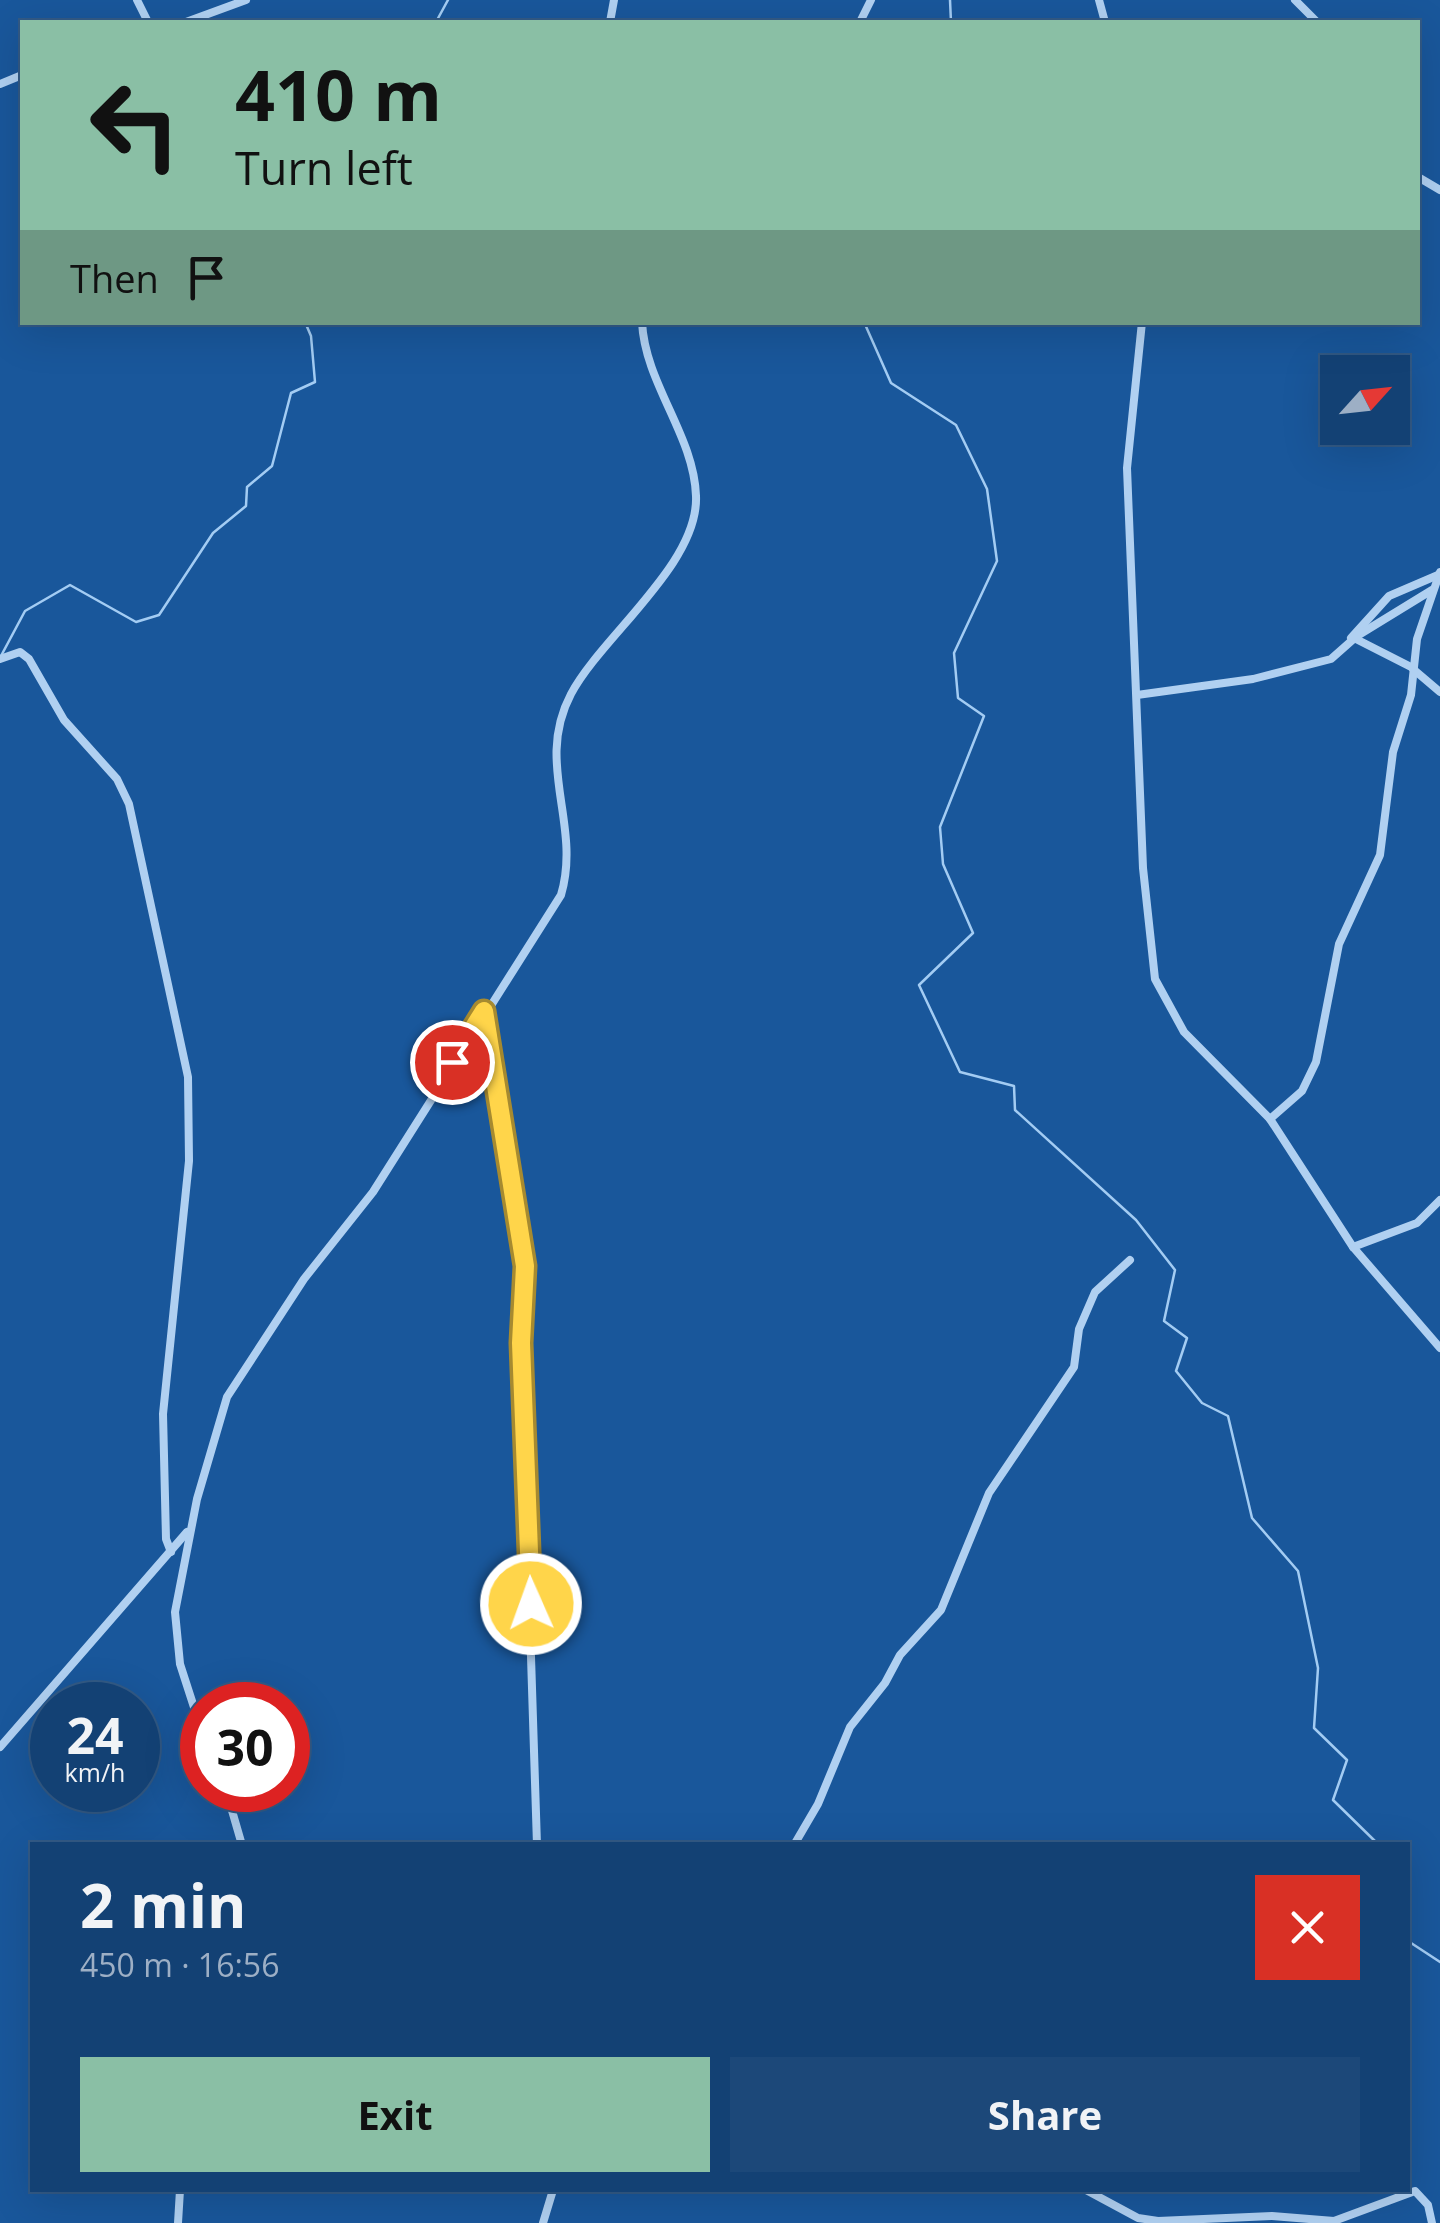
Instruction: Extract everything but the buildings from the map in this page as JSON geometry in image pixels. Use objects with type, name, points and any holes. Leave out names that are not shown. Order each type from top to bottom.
[{"type":"street","points":[[191,20],[246,0]]},
{"type":"street","points":[[1294,0],[1315,20]]},
{"type":"street","points":[[0,71],[12,78]]},
{"type":"street","points":[[0,84],[20,76]]},
{"type":"street","points":[[186,1682],[174,1628],[192,1526],[227,1397],[304,1279],[373,1192],[484,1011],[551,913],[564,882],[566,829],[554,754],[561,717],[572,692],[667,567],[693,520],[696,497],[690,467],[645,353],[642,325]]},
{"type":"street","points":[[1142,325],[1127,468],[1143,868],[1155,978],[1191,1040],[1270,1119],[1353,1247],[1440,1348]]},
{"type":"street","points":[[1352,640],[1376,606],[1412,582],[1439,573]]},
{"type":"street","points":[[1270,1119],[1302,1091],[1316,1062],[1339,944],[1380,855],[1387,782],[1439,573]]},
{"type":"street","points":[[1137,695],[1253,679],[1331,659],[1352,640],[1432,590]]},
{"type":"street","points":[[1352,640],[1413,669],[1440,692]]},
{"type":"street","points":[[0,658],[20,652],[29,659],[69,728],[124,790],[138,834],[158,946],[186,1067],[189,1161],[163,1414],[166,1539],[172,1552]]},
{"type":"street","points":[[484,1011],[502,1106],[526,1283],[521,1343],[536,1842]]},
{"type":"street","points":[[1353,1247],[1417,1223],[1440,1200]]},
{"type":"street","points":[[796,1842],[818,1804],[846,1732],[885,1683],[900,1655],[941,1610],[984,1502],[1074,1367],[1079,1329],[1095,1292],[1130,1260]]},
{"type":"street","points":[[0,1747],[192,1526]]},
{"type":"street","points":[[232,1812],[241,1842]]},
{"type":"street","points":[[1090,2192],[1138,2218],[1158,2221],[1272,2216],[1334,2221],[1415,2191],[1428,2205],[1432,2223]]},
{"type":"street","points":[[178,2223],[180,2192]]},
{"type":"street","points":[[543,2223],[555,2193]]},
{"type":"waterway","points":[[437,20],[448,0]]},
{"type":"waterway","points":[[950,0],[951,20]]},
{"type":"waterway","points":[[1,656],[25,611],[70,585],[136,622],[159,615],[213,533],[246,506],[247,487],[272,466],[291,393],[315,382],[306,325]]},
{"type":"waterway","points":[[865,325],[891,383],[956,425],[987,489],[997,561],[954,653],[958,698],[984,716],[940,827],[943,864],[973,933],[919,985],[960,1072],[1014,1086],[1015,1110],[1136,1220],[1175,1270],[1164,1321],[1187,1338],[1176,1371],[1202,1403],[1228,1416],[1252,1518],[1298,1571],[1318,1668],[1314,1728],[1347,1760],[1333,1800],[1376,1842]]},
{"type":"waterway","points":[[1410,1942],[1440,1962]]},
{"type":"route","points":[[452,1062],[484,1011],[525,1266],[521,1343],[531,1604]]}]
